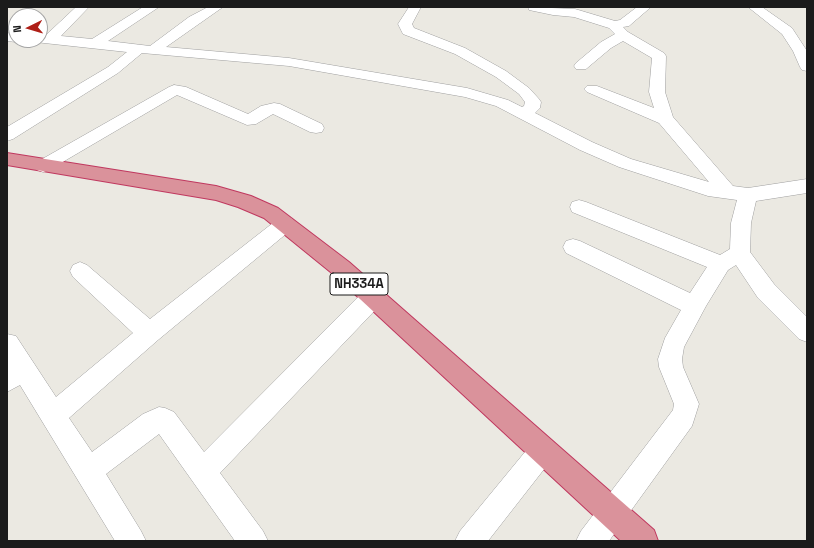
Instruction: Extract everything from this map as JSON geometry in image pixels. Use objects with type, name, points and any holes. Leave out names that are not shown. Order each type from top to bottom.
[{"type":"highway","name":"NH334A","points":[[7,159],[216,193],[271,213],[340,268],[373,297],[643,541]]},
{"type":"street","points":[[48,37],[83,7]]},
{"type":"street","points":[[95,43],[136,16],[153,7]]},
{"type":"street","points":[[7,134],[217,7]]},
{"type":"street","points":[[416,7],[405,24],[408,31],[460,51],[501,74],[524,91],[533,102],[532,108],[524,114]]},
{"type":"street","points":[[534,7],[552,11],[580,14],[619,30],[659,56],[657,92],[665,119]]},
{"type":"street","points":[[581,66],[606,45],[624,23],[645,7]]},
{"type":"street","points":[[754,7],[786,31],[800,50],[807,67]]},
{"type":"street","points":[[48,40],[95,43],[289,62],[467,93],[502,103],[586,146],[625,162],[708,189],[738,194],[806,184]]},
{"type":"street","points":[[591,541],[686,411],[687,404],[684,395],[671,367],[670,359],[673,346],[695,306],[730,259],[741,223],[738,194],[665,119],[592,88]]},
{"type":"street","points":[[43,166],[174,90],[181,90],[246,120],[250,120],[267,110],[274,108],[316,128]]},
{"type":"street","points":[[579,207],[730,259],[751,272],[766,291],[807,332]]},
{"type":"street","points":[[53,415],[150,333],[285,224]]},
{"type":"street","points":[[573,247],[695,306]]},
{"type":"street","points":[[80,271],[150,333]]},
{"type":"street","points":[[203,472],[373,297]]},
{"type":"street","points":[[8,344],[16,375],[53,415],[131,541]]},
{"type":"street","points":[[88,470],[152,423],[159,420],[165,421],[253,541]]},
{"type":"street","points":[[470,541],[543,450]]}]
